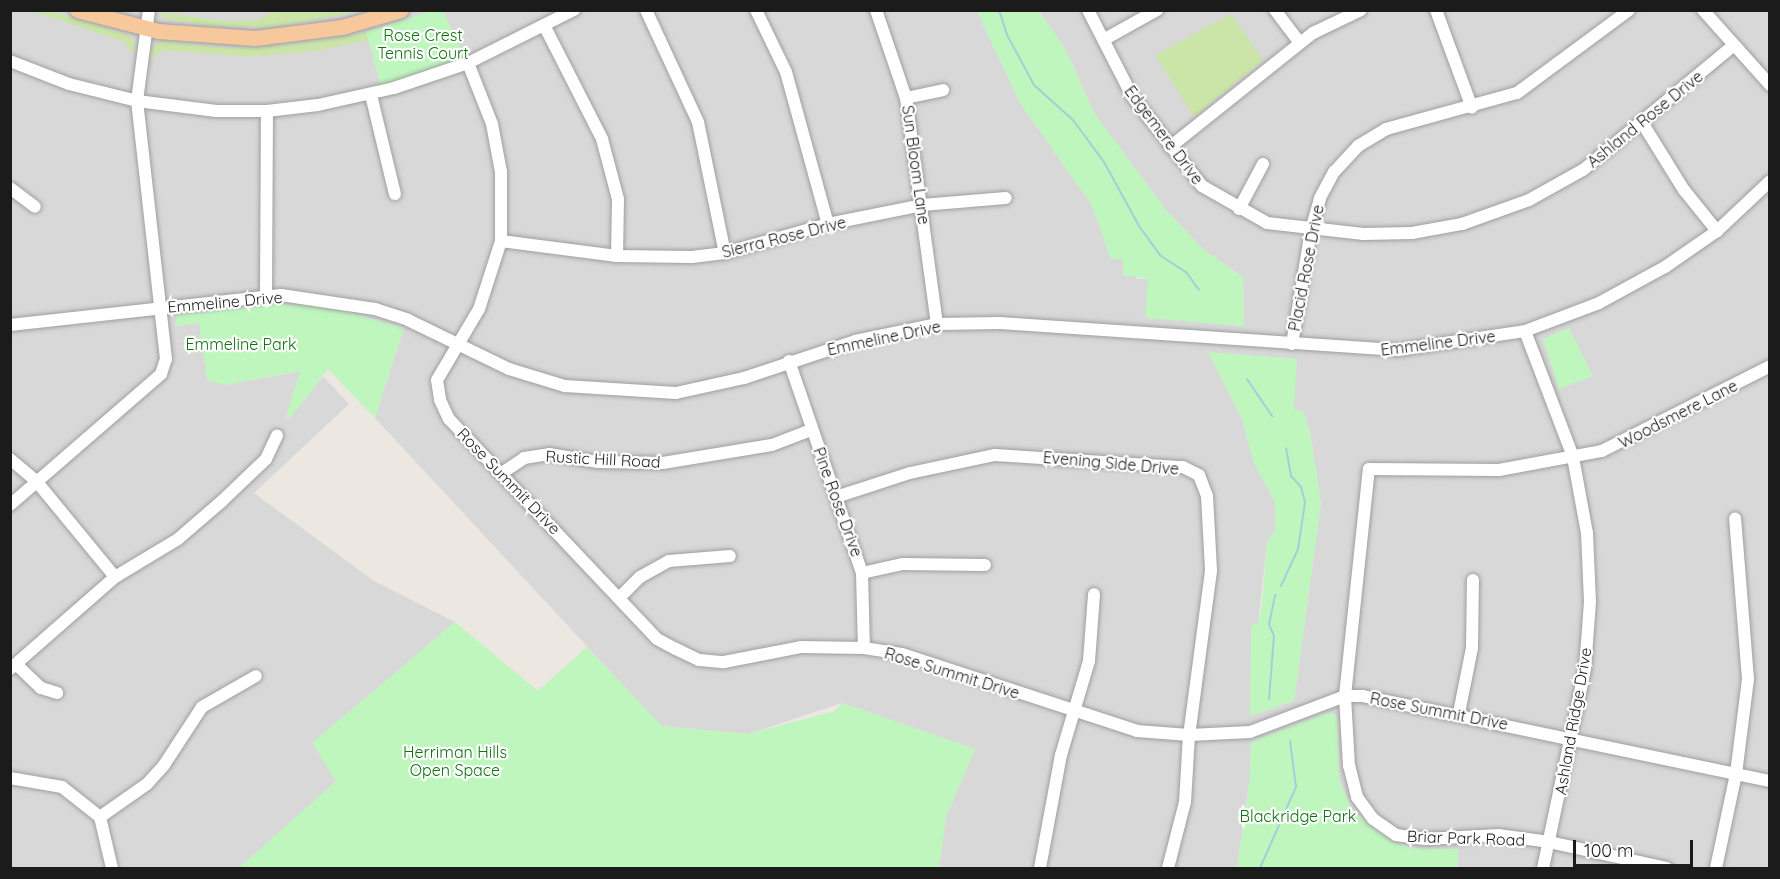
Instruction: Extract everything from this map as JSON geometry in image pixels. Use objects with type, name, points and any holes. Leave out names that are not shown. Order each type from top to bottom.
[{"type":"main road","points":[[77,10],[145,29],[205,37],[255,38],[342,27],[401,10]]},
{"type":"street","points":[[10,505],[161,374],[166,359],[137,101],[149,10]]},
{"type":"street","points":[[10,61],[69,84],[137,101],[216,111],[267,111],[371,95],[468,63],[574,10]]},
{"type":"street","points":[[646,10],[698,122],[725,253]]},
{"type":"street","points":[[756,10],[786,72],[828,224]]},
{"type":"street","name":"Sun Bloom Lane","points":[[876,10],[906,98],[937,324]]},
{"type":"street","name":"Edgemere Drive","points":[[1088,10],[1105,39],[1132,96],[1202,186],[1239,209],[1268,223],[1311,230]]},
{"type":"street","points":[[1105,39],[1157,10]]},
{"type":"street","points":[[1275,10],[1300,43]]},
{"type":"street","points":[[1170,147],[1300,43],[1323,27],[1361,10]]},
{"type":"street","points":[[1436,10],[1472,108]]},
{"type":"street","name":"Placid Rose Drive","points":[[1292,344],[1311,230],[1320,198],[1334,172],[1358,146],[1386,129],[1472,108],[1517,93],[1629,10]]},
{"type":"street","points":[[1703,10],[1770,85]]},
{"type":"street","points":[[544,25],[602,139],[618,199],[617,256]]},
{"type":"street","name":"Ashland Rose Drive","points":[[1311,230],[1412,234],[1462,224],[1529,200],[1583,171],[1643,124],[1733,46]]},
{"type":"street","name":"Rose Summit Drive","points":[[468,63],[492,124],[501,172],[501,241],[479,309],[437,380],[440,400],[449,419],[657,639],[699,660],[724,662],[801,646],[864,648],[902,654],[1137,731],[1189,735],[1250,732],[1346,696],[1459,713],[1770,781]]},
{"type":"street","points":[[906,98],[943,90]]},
{"type":"street","points":[[371,95],[395,194]]},
{"type":"street","points":[[266,296],[267,111]]},
{"type":"street","points":[[1643,124],[1684,190],[1717,231]]},
{"type":"street","points":[[1239,209],[1263,164]]},
{"type":"street","name":"Emmeline Drive","points":[[10,325],[266,296],[332,301],[375,309],[408,320],[509,369],[565,386],[616,392],[676,393],[744,378],[789,361],[855,341],[937,324],[1000,322],[1398,350],[1525,331],[1599,303],[1665,267],[1717,231],[1770,181]]},
{"type":"street","points":[[10,188],[35,207]]},
{"type":"street","name":"Sierra Rose Drive","points":[[501,241],[658,259],[725,253],[828,224],[922,206],[1006,198]]},
{"type":"street","name":"Ashland Ridge Drive","points":[[1525,331],[1573,457],[1587,533],[1590,602],[1585,669],[1573,739],[1543,868]]},
{"type":"street","name":"Pine Rose Drive","points":[[789,361],[862,573],[864,648]]},
{"type":"street","name":"Woodsmere Lane","points":[[1369,469],[1499,470],[1573,457],[1629,440],[1770,366]]},
{"type":"street","name":"Rustic Hill Road","points":[[502,473],[524,458],[549,454],[598,462],[663,463],[772,445],[812,430]]},
{"type":"street","points":[[57,693],[41,688],[14,667],[115,576],[178,539],[266,459],[277,435]]},
{"type":"street","name":"Evening Side Drive","points":[[836,496],[910,473],[995,455],[1183,467],[1199,475],[1207,496],[1211,571],[1189,735],[1185,802],[1168,868]]},
{"type":"street","points":[[10,459],[38,482],[115,576]]},
{"type":"street","name":"Briar Park Road","points":[[1369,469],[1346,696],[1349,766],[1357,797],[1373,819],[1396,835],[1425,839],[1499,835],[1550,842],[1667,868]]},
{"type":"street","points":[[1716,868],[1736,774],[1748,679],[1735,519]]},
{"type":"street","points":[[619,598],[640,577],[669,561],[730,556]]},
{"type":"street","points":[[862,573],[903,564],[985,565]]},
{"type":"street","points":[[1459,713],[1472,648],[1473,580]]},
{"type":"street","points":[[1040,868],[1061,755],[1089,661],[1094,594]]},
{"type":"street","points":[[100,817],[147,784],[165,765],[202,707],[256,676]]},
{"type":"street","points":[[12,782],[62,788],[100,817],[112,868]]},
{"type":"shaded area","points":[[10,11],[977,11],[1020,103],[1091,203],[1111,251],[1123,259],[1137,279],[1148,279],[1194,321],[1244,326],[1243,277],[1206,252],[1166,210],[1094,113],[1066,50],[1039,11],[1769,11],[1769,868],[1458,868],[1457,849],[1420,849],[1393,843],[1353,811],[1339,779],[1337,718],[1333,713],[1251,742],[1250,777],[1237,868],[939,868],[946,817],[975,749],[842,703],[748,734],[661,726],[375,418],[404,328],[330,307],[275,304],[247,305],[175,326],[199,323],[225,385],[301,371],[286,416],[290,418],[323,376],[349,404],[254,493],[374,581],[455,622],[313,743],[337,781],[239,868],[11,868]],"holes":[[[1208,352],[1293,410],[1303,411],[1310,432],[1321,503],[1294,701],[1252,682],[1251,629],[1258,624],[1267,543],[1275,530],[1275,502],[1254,463],[1242,419]]]},
{"type":"green space","points":[[290,10],[361,11],[274,27],[214,26],[165,19],[159,12],[223,21],[258,20],[271,13]]},
{"type":"green space","points":[[32,11],[52,11],[128,35],[134,40],[134,56],[124,42]]},
{"type":"green space","name":"Rose Crest Tennis Court","points":[[431,11],[443,11],[465,58],[381,87],[366,32]]},
{"type":"green space","points":[[977,11],[1039,11],[1066,50],[1094,113],[1166,210],[1206,252],[1243,277],[1244,326],[1145,318],[1148,279],[1123,275],[1123,259],[1111,259],[1091,204],[1020,103]]},
{"type":"green space","points":[[1231,14],[1263,60],[1194,117],[1155,55]]},
{"type":"green space","points":[[366,32],[368,40],[322,50],[250,57],[164,50],[148,60],[152,48],[160,41],[228,48],[289,45]]},
{"type":"green space","name":"Emmeline Park","points":[[275,304],[330,307],[404,328],[375,418],[328,369],[290,418],[286,416],[300,371],[225,385],[207,380],[199,323],[175,326],[177,315]]},
{"type":"green space","points":[[1569,328],[1593,376],[1559,389],[1543,339]]},
{"type":"green space","points":[[1208,352],[1297,359],[1294,409],[1303,411],[1310,432],[1321,503],[1294,701],[1250,716],[1251,629],[1252,624],[1258,624],[1262,603],[1267,543],[1275,530],[1275,502],[1254,463],[1242,419]]},
{"type":"green space","name":"Herriman Hills Open Space","points":[[455,622],[538,691],[587,647],[662,726],[748,734],[835,711],[842,703],[975,749],[946,817],[939,868],[239,868],[336,781],[312,743]]},
{"type":"green space","name":"Blackridge Park","points":[[1330,712],[1337,718],[1339,779],[1353,812],[1393,843],[1420,849],[1458,849],[1458,868],[1237,868],[1250,777],[1251,742]]},
{"type":"waterway","points":[[999,10],[1007,35],[1034,85],[1073,120],[1104,162],[1139,226],[1161,256],[1186,272],[1199,290]]},
{"type":"waterway","points":[[1247,379],[1272,416]]},
{"type":"waterway","points":[[1281,586],[1298,549],[1305,502],[1301,487],[1291,476],[1286,448]]},
{"type":"waterway","points":[[1269,699],[1274,636],[1269,624],[1275,595]]},
{"type":"waterway","points":[[1260,868],[1296,787],[1290,741]]}]
